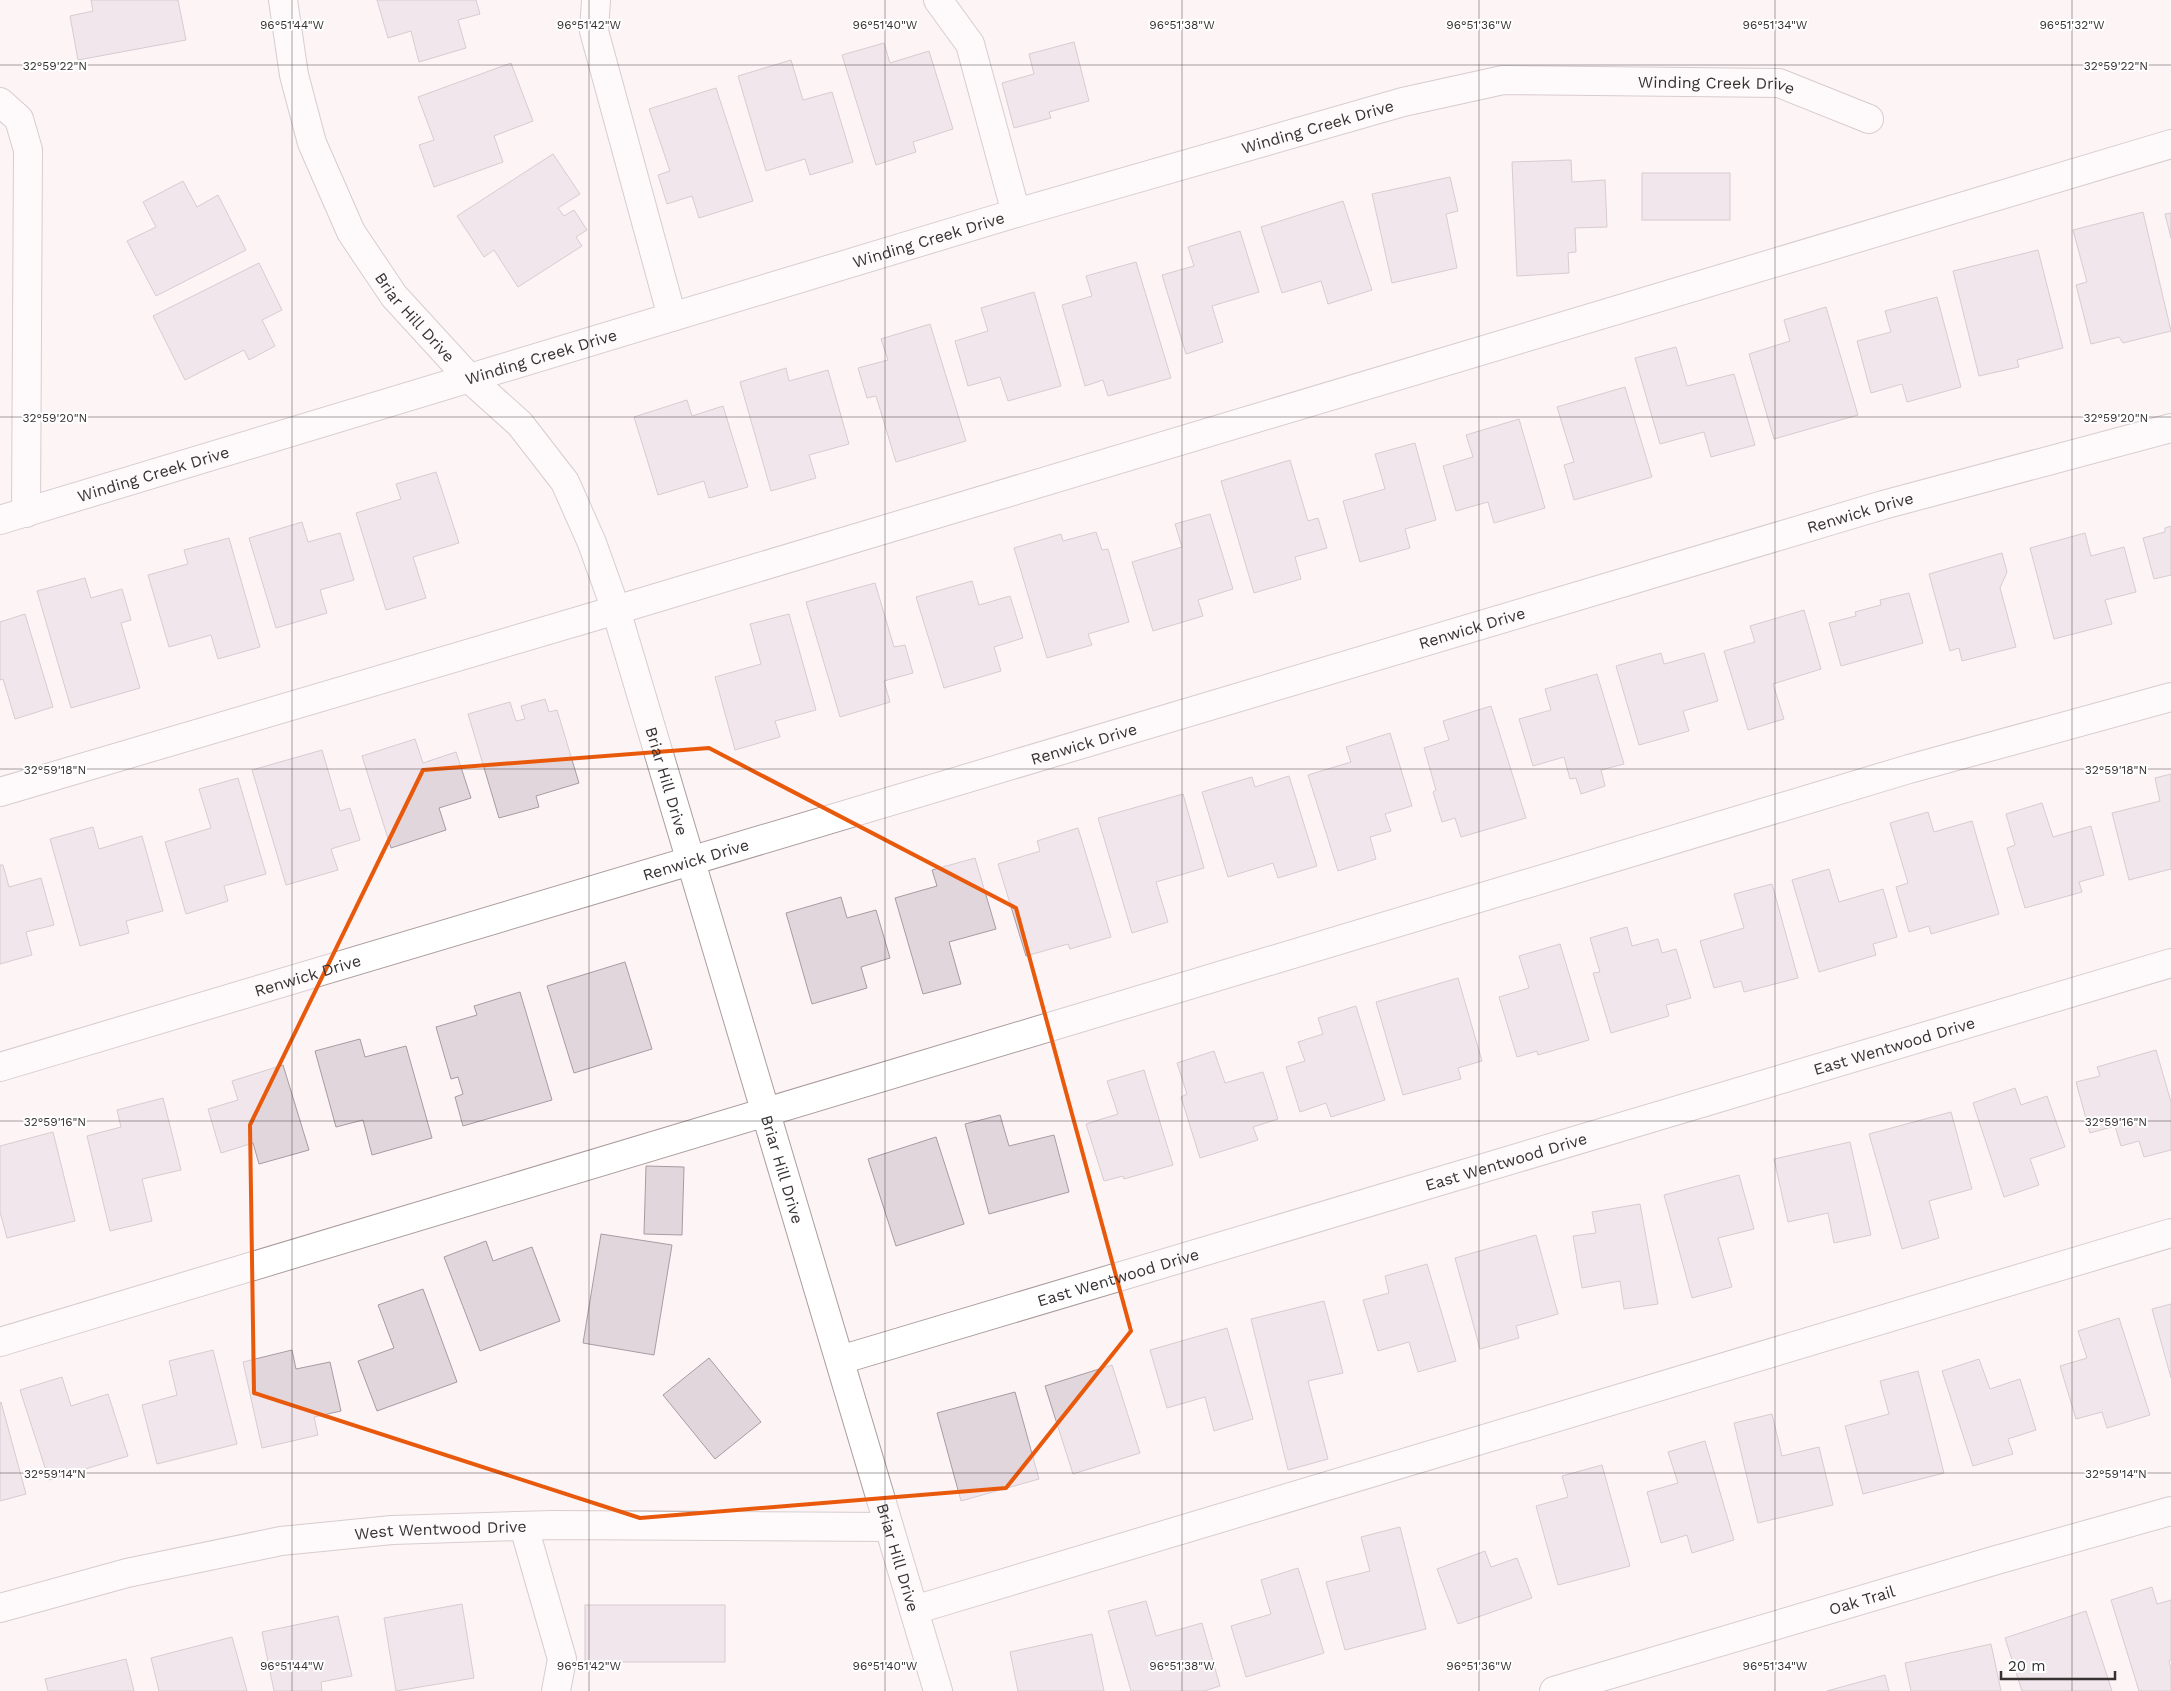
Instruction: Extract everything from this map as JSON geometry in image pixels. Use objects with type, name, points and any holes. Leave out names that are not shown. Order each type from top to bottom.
[{"type":"street","name":"Briar Hill Drive","points":[[282,0],[294,75],[312,143],[351,232],[394,296],[470,379],[520,424],[565,482],[592,543],[616,610],[938,1691]]},
{"type":"street","points":[[596,0],[594,31],[672,317]]},
{"type":"street","points":[[938,0],[970,44],[1016,213]]},
{"type":"street","name":"Winding Creek Drive","points":[[0,520],[1016,213],[1403,102],[1503,80],[1779,83],[1869,120]]},
{"type":"street","points":[[0,102],[19,119],[28,150],[26,513]]},
{"type":"street","points":[[0,792],[616,610],[2171,144]]},
{"type":"street","name":"Renwick Drive","points":[[0,1067],[1883,505],[2171,428]]},
{"type":"street","points":[[0,1342],[1909,770],[2171,697]]},
{"type":"street","name":"East Wentwood Drive","points":[[840,1360],[2171,963]]},
{"type":"street","points":[[914,1610],[2171,1233]]},
{"type":"street","name":"Oak Trail","points":[[1554,1691],[1993,1561],[2171,1511]]},
{"type":"street","name":"West Wentwood Drive","points":[[0,1608],[127,1574],[281,1540],[392,1530],[552,1525],[889,1527]]},
{"type":"street","points":[[524,1527],[562,1659],[556,1691]]},
{"type":"highlighted area","points":[[709,748],[1016,908],[1131,1331],[1006,1488],[640,1518],[254,1393],[250,1125],[423,770]]},
{"type":"building","points":[[91,0],[178,0],[186,40],[78,60],[70,16],[93,11]]},
{"type":"building","points":[[377,0],[476,0],[480,14],[458,20],[466,48],[419,62],[411,31],[388,38]]},
{"type":"building","points":[[1074,42],[1089,101],[1049,112],[1051,118],[1014,128],[1002,83],[1034,74],[1029,54]]},
{"type":"building","points":[[884,43],[890,63],[929,51],[953,129],[913,142],[916,152],[876,165],[842,55]]},
{"type":"building","points":[[791,60],[803,100],[832,92],[853,162],[810,175],[805,159],[766,171],[738,76]]},
{"type":"building","points":[[511,63],[533,121],[494,136],[503,162],[434,187],[419,145],[434,140],[418,97]]},
{"type":"building","points":[[716,88],[753,201],[699,218],[692,196],[667,204],[658,175],[670,171],[649,109]]},
{"type":"building","points":[[553,154],[580,194],[558,208],[564,216],[574,210],[587,230],[576,237],[582,246],[518,287],[494,250],[484,257],[457,216]]},
{"type":"building","points":[[1571,160],[1572,182],[1605,180],[1607,227],[1575,228],[1576,252],[1568,253],[1569,273],[1517,276],[1512,162]]},
{"type":"building","points":[[1642,173],[1730,173],[1730,220],[1642,220]]},
{"type":"building","points":[[1450,177],[1458,211],[1446,214],[1457,268],[1392,283],[1372,194]]},
{"type":"building","points":[[183,181],[197,207],[218,195],[246,250],[156,296],[127,241],[156,227],[143,202]]},
{"type":"building","points":[[1343,201],[1372,290],[1328,304],[1321,281],[1282,293],[1261,227]]},
{"type":"building","points":[[2143,212],[2171,331],[2123,343],[2119,337],[2091,344],[2076,285],[2087,282],[2073,230]]},
{"type":"building","points":[[2171,213],[2171,238],[2165,214]]},
{"type":"building","points":[[1240,231],[1259,292],[1212,306],[1223,342],[1186,354],[1162,275],[1194,266],[1188,247]]},
{"type":"building","points":[[2038,250],[2063,348],[2017,360],[2019,367],[1979,376],[1953,271]]},
{"type":"building","points":[[1136,262],[1171,378],[1108,396],[1103,380],[1085,386],[1062,305],[1092,296],[1086,276]]},
{"type":"building","points":[[259,263],[282,310],[262,320],[275,346],[249,360],[244,350],[185,380],[153,316]]},
{"type":"building","points":[[1034,292],[1061,386],[1008,401],[1000,377],[968,386],[955,341],[988,331],[981,308]]},
{"type":"building","points":[[1937,297],[1961,387],[1907,402],[1902,384],[1871,393],[1857,341],[1891,332],[1885,311]]},
{"type":"building","points":[[1826,307],[1858,415],[1774,439],[1749,354],[1790,341],[1784,320]]},
{"type":"building","points":[[930,324],[966,441],[896,462],[876,396],[867,398],[858,368],[888,360],[881,339]]},
{"type":"building","points":[[1676,347],[1687,386],[1734,374],[1755,445],[1711,457],[1704,432],[1660,444],[1635,358]]},
{"type":"building","points":[[786,368],[789,381],[828,370],[849,444],[809,455],[816,478],[771,491],[740,382]]},
{"type":"building","points":[[1625,387],[1652,477],[1574,500],[1564,465],[1574,462],[1557,407]]},
{"type":"building","points":[[687,400],[692,416],[723,406],[748,487],[709,498],[704,481],[658,495],[634,417]]},
{"type":"building","points":[[1519,419],[1545,508],[1494,523],[1488,502],[1456,511],[1443,466],[1473,457],[1466,435]]},
{"type":"building","points":[[1415,443],[1436,520],[1405,529],[1410,548],[1360,562],[1343,501],[1385,489],[1375,454]]},
{"type":"building","points":[[1290,460],[1308,521],[1318,518],[1327,548],[1295,557],[1301,579],[1254,593],[1221,481]]},
{"type":"building","points":[[436,472],[459,543],[413,557],[426,598],[386,610],[356,513],[401,499],[396,484]]},
{"type":"building","points":[[1210,514],[1233,589],[1198,600],[1203,616],[1153,631],[1132,562],[1182,547],[1175,524]]},
{"type":"building","points":[[302,522],[308,542],[340,533],[354,580],[320,590],[327,613],[276,628],[249,538]]},
{"type":"building","points":[[2171,526],[2171,575],[2154,579],[2143,538],[2165,532],[2165,528]]},
{"type":"building","points":[[1096,532],[1102,550],[1108,549],[1129,622],[1088,634],[1092,645],[1047,658],[1014,548],[1061,534],[1063,541]]},
{"type":"building","points":[[2085,533],[2091,556],[2124,547],[2136,592],[2105,600],[2112,624],[2054,639],[2030,548]]},
{"type":"building","points":[[229,538],[260,647],[218,659],[211,635],[169,647],[148,575],[188,564],[184,550]]},
{"type":"building","points":[[2002,553],[2007,572],[2000,588],[2016,647],[1962,661],[1959,648],[1950,651],[1929,574]]},
{"type":"building","points":[[85,578],[91,598],[122,589],[131,620],[121,623],[140,688],[71,708],[37,591]]},
{"type":"building","points":[[972,581],[979,605],[1010,596],[1023,638],[994,647],[1001,671],[944,688],[916,597]]},
{"type":"building","points":[[875,583],[894,647],[905,645],[913,673],[884,681],[890,702],[840,717],[806,602]]},
{"type":"building","points":[[1909,593],[1923,643],[1841,666],[1829,623],[1856,616],[1855,612],[1881,605],[1880,600]]},
{"type":"building","points":[[1804,610],[1821,669],[1773,684],[1784,719],[1748,730],[1724,651],[1755,642],[1750,626]]},
{"type":"building","points":[[25,614],[53,707],[15,719],[3,679],[0,680],[0,622]]},
{"type":"building","points":[[789,614],[816,710],[775,721],[780,737],[735,750],[715,677],[761,664],[750,624]]},
{"type":"building","points":[[1661,653],[1664,664],[1704,653],[1718,701],[1683,711],[1689,731],[1639,745],[1616,666]]},
{"type":"building","points":[[1597,674],[1624,764],[1601,770],[1605,786],[1581,794],[1576,778],[1570,779],[1564,757],[1533,766],[1519,719],[1551,710],[1545,689]]},
{"type":"building","points":[[545,699],[549,712],[557,710],[579,783],[536,796],[539,807],[499,818],[468,714],[510,702],[516,721],[525,719],[521,706]]},
{"type":"building","points":[[1491,706],[1526,818],[1461,837],[1455,818],[1442,822],[1433,792],[1436,790],[1424,748],[1449,740],[1443,721]]},
{"type":"building","points":[[1390,733],[1412,806],[1385,814],[1391,831],[1370,837],[1376,859],[1338,871],[1308,775],[1351,762],[1346,747]]},
{"type":"building","points":[[415,739],[423,763],[456,752],[471,798],[439,808],[446,830],[391,848],[362,756]]},
{"type":"building","points":[[322,750],[340,811],[350,808],[360,840],[331,849],[338,870],[286,885],[252,770]]},
{"type":"building","points":[[2171,774],[2171,869],[2129,880],[2112,813],[2160,801],[2155,778]]},
{"type":"building","points":[[1289,776],[1317,866],[1278,878],[1273,863],[1228,877],[1202,792],[1252,777],[1255,787]]},
{"type":"building","points":[[238,778],[266,874],[224,886],[228,901],[186,914],[165,842],[211,828],[199,789]]},
{"type":"building","points":[[1183,794],[1204,868],[1156,882],[1168,922],[1132,933],[1098,818]]},
{"type":"building","points":[[2042,803],[2053,837],[2091,826],[2104,875],[2079,882],[2082,892],[2025,908],[2007,848],[2015,845],[2006,814]]},
{"type":"building","points":[[1928,812],[1934,832],[1972,821],[1999,914],[1931,934],[1929,926],[1909,932],[1896,887],[1908,883],[1890,823]]},
{"type":"building","points":[[93,827],[99,849],[142,836],[163,911],[126,921],[129,933],[80,946],[50,839]]},
{"type":"building","points":[[1078,828],[1111,937],[1070,949],[1068,944],[1026,956],[998,864],[1040,851],[1037,841]]},
{"type":"building","points":[[975,858],[996,929],[949,942],[961,984],[923,994],[895,898],[937,886],[932,870]]},
{"type":"building","points":[[0,865],[3,865],[9,887],[41,878],[54,925],[26,932],[32,955],[0,964]]},
{"type":"building","points":[[1829,869],[1839,902],[1883,889],[1897,937],[1873,944],[1876,955],[1819,972],[1792,880]]},
{"type":"building","points":[[1772,884],[1798,978],[1744,992],[1741,981],[1714,988],[1700,941],[1744,928],[1734,894]]},
{"type":"building","points":[[841,897],[847,918],[876,910],[890,958],[861,967],[867,988],[812,1004],[786,913]]},
{"type":"building","points":[[1627,927],[1632,946],[1658,939],[1662,953],[1676,949],[1691,998],[1666,1005],[1669,1016],[1611,1033],[1593,973],[1600,972],[1590,938]]},
{"type":"building","points":[[1560,944],[1589,1040],[1538,1055],[1537,1051],[1517,1057],[1499,997],[1529,988],[1519,956]]},
{"type":"building","points":[[625,962],[652,1049],[574,1073],[547,986]]},
{"type":"building","points":[[1458,978],[1482,1061],[1458,1068],[1461,1079],[1403,1095],[1376,1002]]},
{"type":"building","points":[[520,992],[552,1100],[463,1126],[455,1097],[463,1094],[458,1077],[451,1079],[436,1027],[477,1015],[474,1006]]},
{"type":"building","points":[[1356,1006],[1385,1100],[1331,1117],[1326,1103],[1300,1112],[1286,1067],[1305,1061],[1298,1042],[1323,1034],[1318,1018]]},
{"type":"building","points":[[360,1039],[365,1057],[406,1046],[432,1138],[372,1155],[363,1120],[336,1127],[315,1051]]},
{"type":"building","points":[[2156,1050],[2171,1102],[2171,1150],[2144,1157],[2139,1141],[2121,1146],[2115,1126],[2090,1133],[2076,1082],[2100,1076],[2097,1067]]},
{"type":"building","points":[[1214,1051],[1225,1083],[1263,1072],[1278,1119],[1253,1127],[1258,1140],[1200,1158],[1181,1097],[1187,1094],[1177,1063]]},
{"type":"building","points":[[283,1065],[309,1150],[259,1164],[253,1143],[221,1153],[208,1109],[238,1100],[232,1081]]},
{"type":"building","points":[[1144,1070],[1173,1165],[1124,1179],[1123,1176],[1104,1181],[1086,1124],[1118,1114],[1107,1081]]},
{"type":"building","points":[[2015,1088],[2021,1105],[2047,1096],[2065,1147],[2030,1159],[2039,1185],[2004,1197],[1973,1103]]},
{"type":"building","points":[[163,1098],[181,1170],[142,1179],[152,1221],[110,1231],[87,1136],[121,1127],[117,1110]]},
{"type":"building","points":[[1951,1112],[1972,1189],[1929,1201],[1939,1238],[1902,1249],[1869,1134]]},
{"type":"building","points":[[1000,1115],[1009,1146],[1054,1135],[1069,1192],[989,1214],[965,1124]]},
{"type":"building","points":[[53,1132],[75,1221],[7,1238],[0,1212],[0,1146]]},
{"type":"building","points":[[936,1137],[964,1224],[896,1246],[868,1159]]},
{"type":"building","points":[[1850,1142],[1871,1235],[1834,1243],[1828,1213],[1788,1222],[1774,1159]]},
{"type":"building","points":[[646,1166],[684,1167],[682,1235],[644,1234]]},
{"type":"building","points":[[1739,1175],[1754,1229],[1718,1238],[1732,1287],[1692,1298],[1664,1195]]},
{"type":"building","points":[[1640,1204],[1658,1304],[1624,1309],[1620,1281],[1582,1288],[1573,1236],[1596,1233],[1592,1212]]},
{"type":"building","points":[[601,1234],[672,1245],[654,1355],[583,1343]]},
{"type":"building","points":[[1536,1235],[1558,1314],[1516,1326],[1519,1338],[1480,1349],[1455,1258]]},
{"type":"building","points":[[486,1241],[493,1261],[532,1247],[560,1321],[480,1351],[444,1257]]},
{"type":"building","points":[[1427,1264],[1456,1361],[1418,1372],[1409,1342],[1378,1351],[1363,1300],[1389,1293],[1385,1276]]},
{"type":"building","points":[[423,1289],[457,1382],[377,1411],[358,1361],[394,1348],[378,1305]]},
{"type":"building","points":[[1324,1301],[1343,1373],[1308,1381],[1328,1459],[1288,1470],[1251,1319]]},
{"type":"building","points":[[2171,1304],[2171,1378],[2152,1309]]},
{"type":"building","points":[[2119,1318],[2150,1415],[2107,1428],[2102,1412],[2076,1419],[2060,1366],[2087,1358],[2078,1331]]},
{"type":"building","points":[[1227,1328],[1253,1419],[1214,1431],[1205,1397],[1167,1408],[1150,1350]]},
{"type":"building","points":[[213,1350],[237,1444],[157,1464],[142,1405],[177,1395],[169,1361]]},
{"type":"building","points":[[292,1350],[296,1369],[330,1362],[341,1411],[314,1417],[318,1435],[262,1448],[243,1362]]},
{"type":"building","points":[[709,1358],[761,1422],[715,1459],[663,1395]]},
{"type":"building","points":[[1979,1359],[1990,1389],[2020,1379],[2036,1430],[2008,1439],[2013,1454],[1973,1466],[1942,1371]]},
{"type":"building","points":[[1112,1365],[1140,1453],[1073,1474],[1045,1386]]},
{"type":"building","points":[[1918,1371],[1944,1473],[1863,1494],[1845,1426],[1889,1414],[1880,1381]]},
{"type":"building","points":[[62,1377],[71,1406],[108,1394],[128,1456],[49,1480],[20,1390]]},
{"type":"building","points":[[1015,1392],[1039,1479],[961,1501],[937,1413]]},
{"type":"building","points":[[0,1403],[26,1494],[0,1501]]},
{"type":"building","points":[[1772,1414],[1782,1456],[1819,1447],[1833,1505],[1758,1523],[1734,1423]]},
{"type":"building","points":[[1705,1441],[1734,1540],[1692,1553],[1687,1535],[1661,1543],[1647,1492],[1678,1483],[1668,1452]]},
{"type":"building","points":[[1602,1465],[1630,1566],[1558,1585],[1536,1506],[1568,1497],[1562,1476]]},
{"type":"building","points":[[1400,1527],[1426,1629],[1345,1650],[1326,1582],[1370,1571],[1361,1537]]},
{"type":"building","points":[[1485,1551],[1491,1567],[1517,1558],[1532,1598],[1458,1624],[1437,1569]]},
{"type":"building","points":[[1298,1568],[1324,1653],[1246,1677],[1231,1626],[1271,1614],[1261,1580]]},
{"type":"building","points":[[2152,1587],[2157,1604],[2171,1600],[2171,1660],[2169,1661],[2171,1691],[2139,1691],[2111,1600]]},
{"type":"building","points":[[1146,1601],[1156,1636],[1202,1623],[1220,1686],[1204,1691],[1131,1691],[1108,1611]]},
{"type":"building","points":[[462,1604],[474,1678],[396,1691],[384,1618]]},
{"type":"building","points":[[585,1605],[725,1605],[725,1662],[585,1662]]},
{"type":"building","points":[[2086,1611],[2112,1691],[2022,1691],[2005,1638]]},
{"type":"building","points":[[338,1616],[352,1676],[321,1682],[322,1691],[274,1691],[262,1632]]},
{"type":"building","points":[[1092,1634],[1104,1691],[1018,1691],[1010,1652]]},
{"type":"building","points":[[232,1637],[247,1691],[159,1691],[151,1658]]},
{"type":"building","points":[[1991,1644],[2001,1691],[1911,1691],[1905,1663]]},
{"type":"building","points":[[126,1659],[134,1691],[48,1691],[45,1679]]},
{"type":"building","points":[[1885,1675],[1889,1691],[1827,1691]]}]
